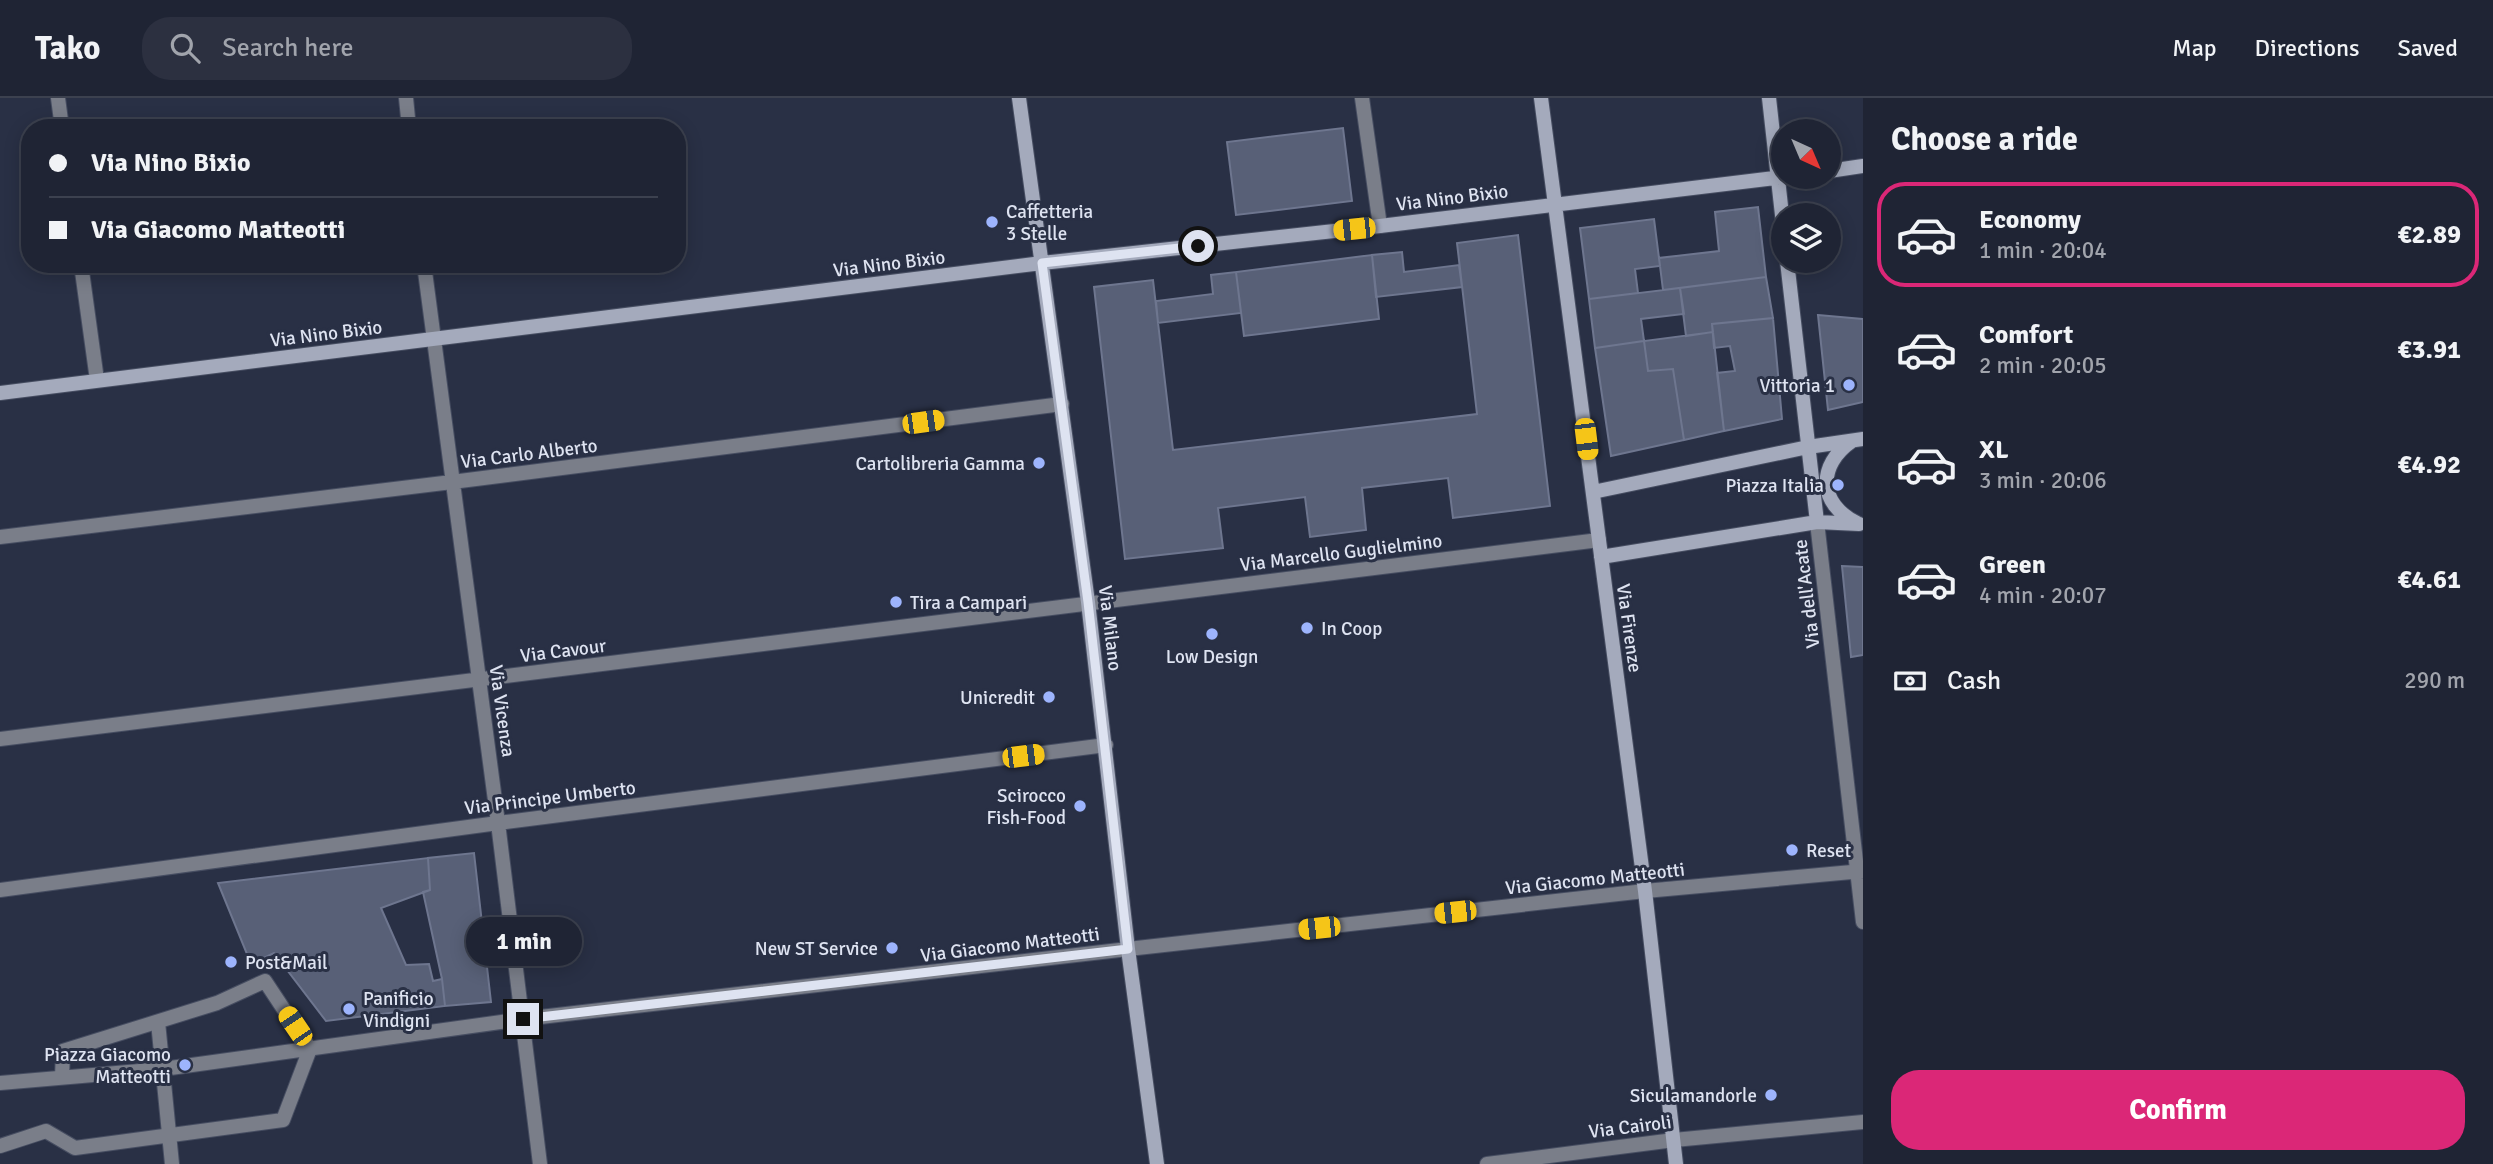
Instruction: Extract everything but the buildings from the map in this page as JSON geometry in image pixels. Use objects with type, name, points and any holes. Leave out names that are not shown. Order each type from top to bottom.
[{"type":"street","points":[[58,98],[61,119]]},
{"type":"street","points":[[406,98],[408,119]]},
{"type":"street","name":"Via Milano","points":[[1019,98],[1088,602],[1128,949],[1157,1164]]},
{"type":"street","points":[[1362,98],[1380,226]]},
{"type":"street","name":"Via Firenze","points":[[1541,98],[1645,891],[1676,1164]]},
{"type":"street","points":[[1769,98],[1772,119]]},
{"type":"street","points":[[1841,169],[1863,166]]},
{"type":"street","name":"Via Nino Bixio","points":[[0,393],[1042,263],[1380,226],[1771,178]]},
{"type":"street","points":[[82,273],[97,380]]},
{"type":"street","name":"Via Vicenza","points":[[425,273],[540,1164]]},
{"type":"street","name":"Via dell'Acate","points":[[1788,273],[1860,872],[1863,922]]},
{"type":"street","name":"Via Carlo Alberto","points":[[0,537],[1062,404]]},
{"type":"street","points":[[1592,492],[1808,447],[1858,440]]},
{"type":"street","points":[[1858,440],[1840,449],[1831,461],[1827,476],[1828,492],[1834,506],[1845,517],[1861,524]]},
{"type":"street","points":[[1601,556],[1817,522],[1861,524]]},
{"type":"street","name":"Via Marcello Guglielmino","points":[[1088,602],[1599,540]]},
{"type":"street","name":"Via Cavour","points":[[0,739],[1088,602]]},
{"type":"street","name":"Via Principe Umberto","points":[[0,890],[1106,745]]},
{"type":"street","name":"Via Giacomo Matteotti","points":[[0,1083],[163,1069],[523,1019],[1128,949],[1645,891],[1860,872]]},
{"type":"street","points":[[0,1146],[46,1131],[75,1148],[284,1120],[310,1049],[265,981],[217,1003],[63,1051],[62,1077]]},
{"type":"street","points":[[158,1022],[172,1162]]},
{"type":"street","name":"Via Cairoli","points":[[1487,1164],[1674,1140],[1863,1122]]},
{"type":"place","name":"Caffetteria 3 Stelle","points":[[992,222]]},
{"type":"place","name":"Vittoria 1","points":[[1849,385]]},
{"type":"place","name":"Cartolibreria Gamma","points":[[1039,463]]},
{"type":"place","name":"Piazza Italia","points":[[1838,485]]},
{"type":"place","name":"Tira a Campari","points":[[896,602]]},
{"type":"place","name":"In Coop","points":[[1307,628]]},
{"type":"place","name":"Low Design","points":[[1212,634]]},
{"type":"place","name":"Unicredit","points":[[1049,697]]},
{"type":"place","name":"Scirocco Fish-Food","points":[[1080,806]]},
{"type":"place","name":"Reset","points":[[1792,850]]},
{"type":"place","name":"New ST Service","points":[[892,948]]},
{"type":"place","name":"Post&Mail","points":[[231,962]]},
{"type":"place","name":"Panificio Vindigni","points":[[349,1009]]},
{"type":"place","name":"Piazza Giacomo Matteotti","points":[[185,1065]]},
{"type":"place","name":"Siculamandorle","points":[[1771,1095]]},
{"type":"route","points":[[523,1019],[1128,949],[1106,745],[1042,263],[1198,246]]}]
